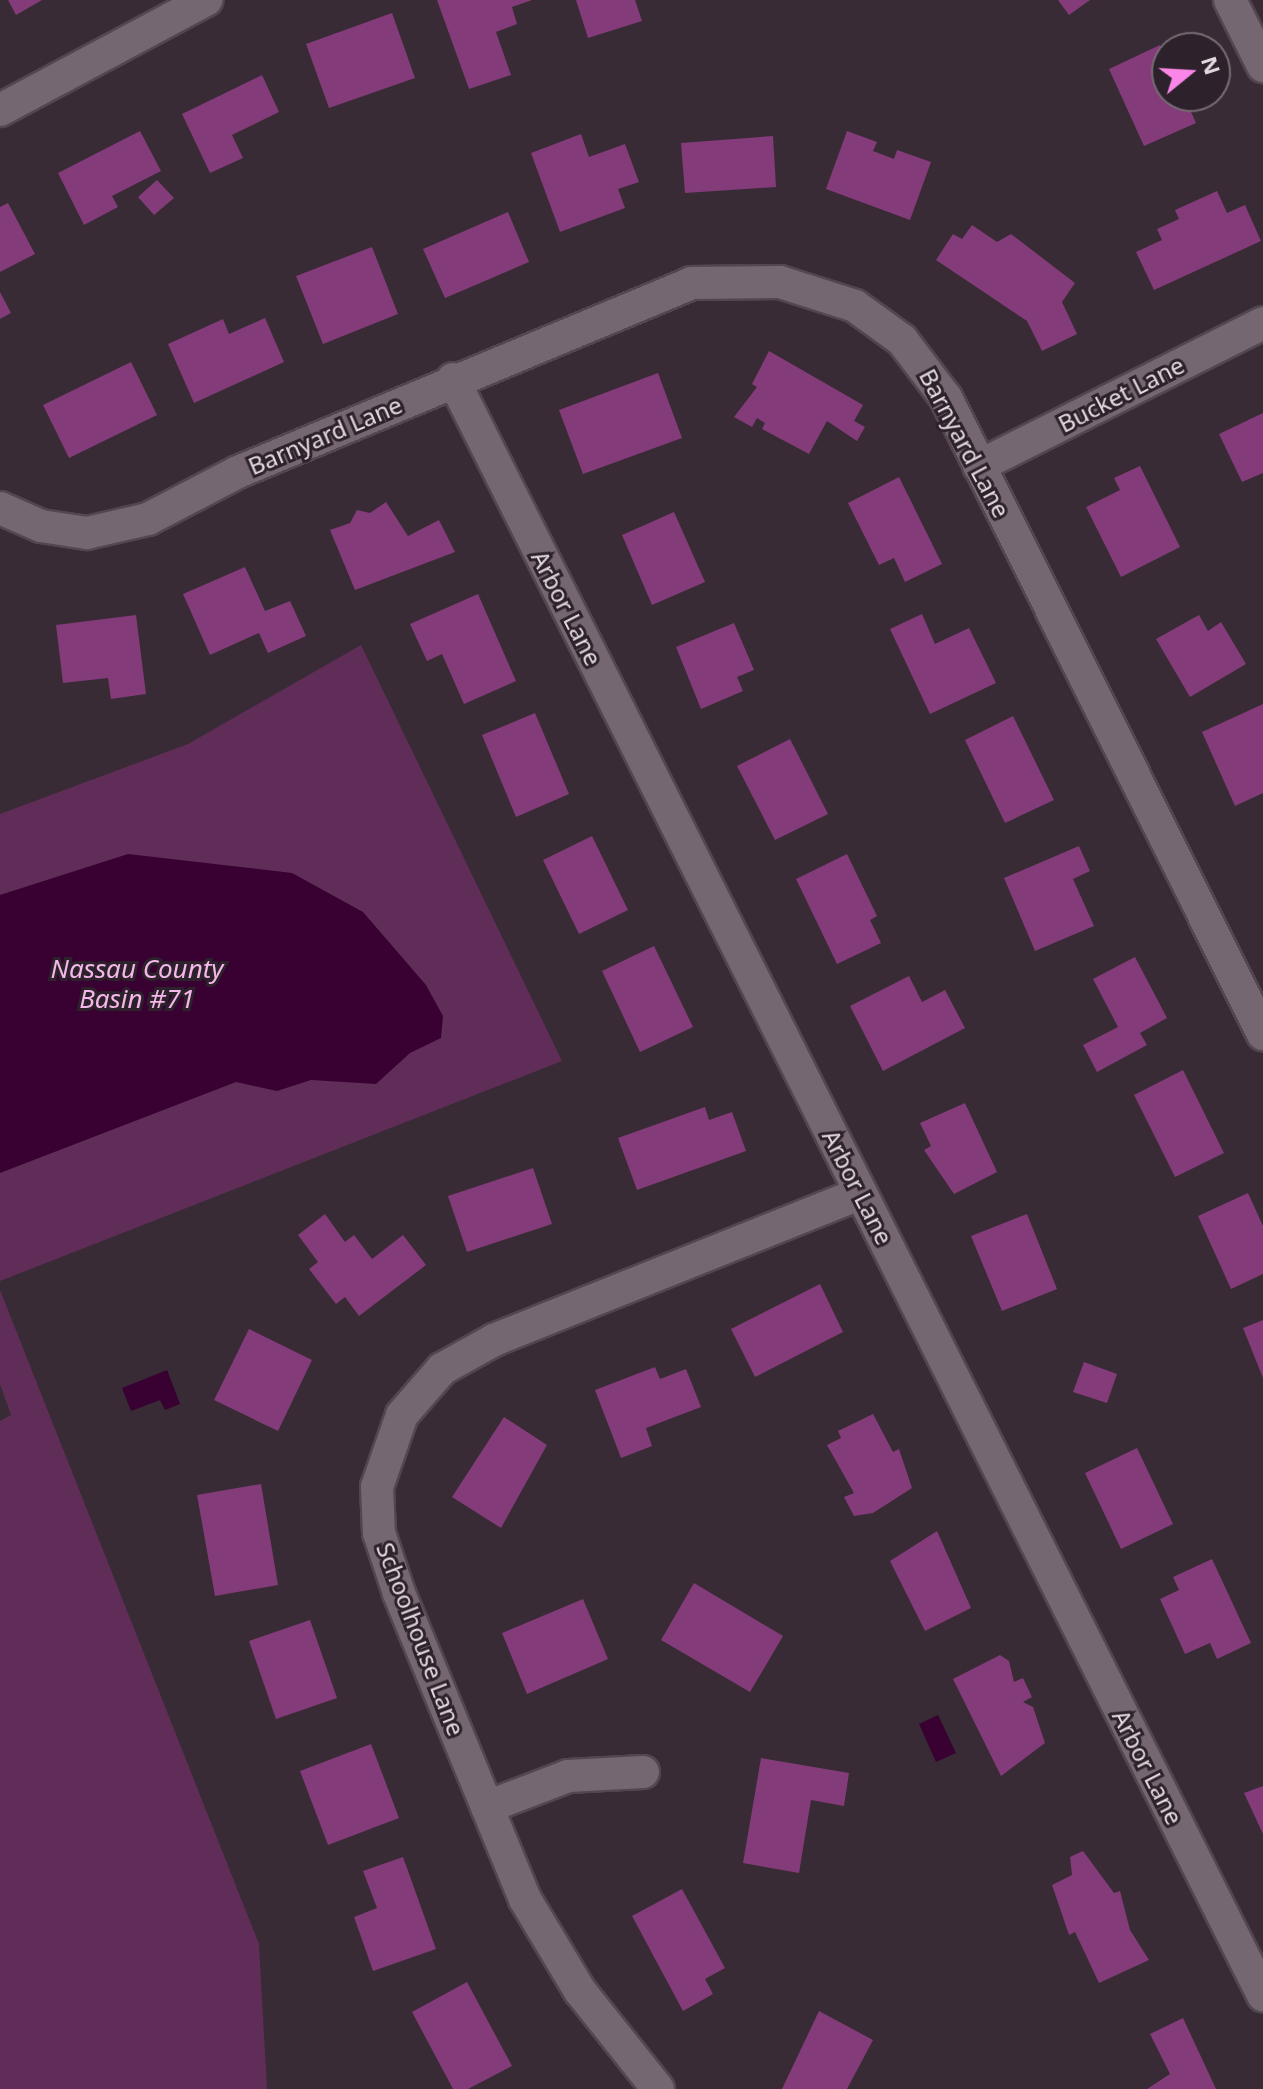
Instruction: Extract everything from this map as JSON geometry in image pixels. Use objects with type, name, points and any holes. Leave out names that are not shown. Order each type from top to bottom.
[{"type":"street","points":[[0,110],[206,0]]},
{"type":"street","points":[[1230,0],[1263,66]]},
{"type":"street","name":"Barnyard Lane","points":[[0,508],[41,526],[87,533],[148,519],[238,472],[453,379],[691,283],[780,282],[855,306],[902,340],[946,398],[1263,1034]]},
{"type":"street","name":"Bucket Lane","points":[[979,466],[1263,323]]},
{"type":"street","name":"Arbor Lane","points":[[453,379],[1263,1995]]},
{"type":"street","name":"Schoolhouse Lane","points":[[658,2089],[580,1991],[525,1899],[379,1533],[377,1487],[402,1415],[442,1369],[494,1340],[861,1193]]},
{"type":"street","points":[[487,1807],[568,1776],[643,1772]]},
{"type":"shaded area","points":[[361,645],[562,1061],[0,1281],[0,814],[188,744]]},
{"type":"shaded area","points":[[0,1290],[259,1944],[267,2089],[0,2089],[0,1421],[11,1415],[0,1384]]},
{"type":"water","name":"Nassau County Basin #71","points":[[128,854],[292,873],[363,912],[426,985],[443,1016],[441,1038],[410,1053],[376,1084],[311,1080],[277,1091],[236,1082],[0,1173],[0,895]]},
{"type":"water","points":[[167,1370],[180,1404],[165,1410],[160,1400],[131,1411],[122,1388]]},
{"type":"water","points":[[938,1715],[956,1753],[936,1762],[919,1724]]},
{"type":"building","points":[[8,0],[42,0],[16,15]]},
{"type":"building","points":[[437,0],[532,0],[512,7],[517,24],[496,32],[511,75],[469,89]]},
{"type":"building","points":[[576,0],[635,0],[642,21],[588,38]]},
{"type":"building","points":[[1058,0],[1090,0],[1069,15]]},
{"type":"building","points":[[392,13],[415,78],[329,108],[306,44]]},
{"type":"building","points":[[1151,49],[1151,112],[1191,112],[1196,123],[1144,146],[1109,69]]},
{"type":"building","points":[[262,75],[279,112],[232,135],[243,158],[210,173],[182,114]]},
{"type":"building","points":[[140,131],[161,171],[112,196],[118,207],[84,225],[58,173]]},
{"type":"building","points":[[847,131],[877,142],[873,151],[894,159],[897,150],[931,162],[910,220],[826,189]]},
{"type":"building","points":[[581,134],[589,157],[625,144],[639,182],[618,189],[625,208],[560,232],[531,153]]},
{"type":"building","points":[[773,136],[776,187],[685,193],[681,143]]},
{"type":"building","points":[[157,180],[174,198],[154,215],[138,197]]},
{"type":"building","points":[[1217,191],[1227,213],[1245,205],[1261,241],[1154,290],[1136,252],[1162,240],[1157,229],[1179,219],[1175,210]]},
{"type":"building","points":[[8,203],[35,254],[0,272],[0,207]]},
{"type":"building","points":[[508,212],[529,262],[445,298],[423,249]]},
{"type":"building","points":[[972,225],[997,242],[1011,234],[1075,283],[1062,302],[1077,334],[1042,351],[1027,321],[936,260],[953,234],[962,239]]},
{"type":"building","points":[[372,247],[398,314],[323,344],[296,276]]},
{"type":"building","points":[[0,292],[11,313],[0,319]]},
{"type":"building","points":[[265,318],[284,362],[194,403],[168,344],[223,319],[229,334]]},
{"type":"building","points":[[769,351],[863,405],[854,421],[865,427],[857,441],[827,421],[809,454],[762,429],[765,423],[757,418],[752,427],[734,417],[757,387],[752,384]]},
{"type":"building","points":[[131,362],[157,415],[69,458],[43,405]]},
{"type":"building","points":[[658,373],[682,438],[583,474],[559,410]]},
{"type":"building","points":[[1263,413],[1263,473],[1242,482],[1219,434]]},
{"type":"building","points":[[1140,466],[1180,547],[1121,577],[1086,507],[1120,490],[1114,478]]},
{"type":"building","points":[[899,477],[942,564],[905,582],[894,558],[879,565],[848,503]]},
{"type":"building","points":[[386,502],[408,536],[439,520],[455,552],[355,590],[330,530],[350,523],[357,510],[370,513]]},
{"type":"building","points":[[674,512],[705,582],[652,605],[622,535]]},
{"type":"building","points":[[245,567],[265,611],[290,601],[306,636],[268,653],[259,633],[210,655],[183,594]]},
{"type":"building","points":[[478,594],[516,681],[464,704],[442,654],[427,661],[410,624]]},
{"type":"building","points":[[922,614],[935,644],[969,628],[996,683],[930,714],[890,629]]},
{"type":"building","points":[[136,615],[146,694],[111,699],[108,678],[63,683],[56,625]]},
{"type":"building","points":[[1199,615],[1208,631],[1221,622],[1246,664],[1190,697],[1156,639]]},
{"type":"building","points":[[734,623],[754,670],[737,677],[743,691],[701,709],[676,647]]},
{"type":"building","points":[[1263,704],[1263,793],[1235,806],[1202,732]]},
{"type":"building","points":[[535,713],[569,794],[516,817],[482,735]]},
{"type":"building","points":[[1013,716],[1054,800],[1005,823],[965,740]]},
{"type":"building","points":[[790,739],[828,814],[775,840],[737,766]]},
{"type":"building","points":[[592,836],[628,910],[579,934],[543,860]]},
{"type":"building","points":[[1079,846],[1090,871],[1073,879],[1094,926],[1035,951],[1004,878]]},
{"type":"building","points":[[847,854],[877,916],[870,920],[881,943],[837,964],[796,879]]},
{"type":"building","points":[[654,946],[693,1027],[640,1052],[602,971]]},
{"type":"building","points":[[1135,957],[1167,1018],[1140,1033],[1147,1045],[1097,1072],[1083,1045],[1118,1027],[1093,979]]},
{"type":"building","points":[[909,976],[922,1002],[945,990],[965,1028],[883,1071],[850,1006]]},
{"type":"building","points":[[1183,1070],[1224,1153],[1175,1177],[1134,1095]]},
{"type":"building","points":[[965,1103],[997,1172],[954,1194],[924,1150],[931,1146],[920,1123]]},
{"type":"building","points":[[705,1107],[709,1120],[732,1112],[746,1151],[637,1190],[618,1138]]},
{"type":"building","points":[[533,1168],[552,1224],[467,1252],[448,1196]]},
{"type":"building","points":[[1248,1193],[1263,1226],[1263,1274],[1231,1289],[1198,1216]]},
{"type":"building","points":[[325,1214],[345,1242],[354,1235],[372,1259],[403,1235],[426,1265],[359,1316],[345,1297],[336,1304],[309,1269],[318,1262],[298,1235]]},
{"type":"building","points":[[1027,1214],[1057,1289],[1002,1311],[971,1236]]},
{"type":"building","points":[[820,1284],[843,1332],[755,1377],[731,1329]]},
{"type":"building","points":[[1263,1320],[1263,1378],[1243,1328]]},
{"type":"building","points":[[249,1329],[312,1360],[278,1431],[214,1400]]},
{"type":"building","points":[[1084,1362],[1117,1374],[1107,1403],[1073,1392]]},
{"type":"building","points":[[655,1367],[660,1379],[686,1369],[701,1407],[646,1428],[652,1446],[621,1458],[595,1390]]},
{"type":"building","points":[[873,1414],[893,1452],[899,1449],[912,1488],[873,1513],[854,1516],[844,1497],[854,1493],[827,1445],[841,1438],[838,1431]]},
{"type":"building","points":[[504,1417],[547,1445],[501,1528],[452,1497]]},
{"type":"building","points":[[1137,1448],[1173,1524],[1121,1549],[1085,1473]]},
{"type":"building","points":[[261,1484],[278,1585],[215,1596],[197,1495]]},
{"type":"building","points":[[937,1531],[971,1608],[925,1631],[890,1561]]},
{"type":"building","points":[[1212,1559],[1251,1643],[1217,1659],[1210,1643],[1185,1654],[1160,1599],[1179,1590],[1173,1577]]},
{"type":"building","points":[[694,1583],[783,1636],[750,1692],[661,1640]]},
{"type":"building","points":[[583,1599],[608,1659],[527,1694],[502,1633]]},
{"type":"building","points":[[310,1620],[337,1698],[276,1719],[249,1641]]},
{"type":"building","points":[[1000,1655],[1009,1661],[1014,1682],[1023,1678],[1032,1697],[1023,1702],[1033,1707],[1045,1743],[1001,1776],[953,1679]]},
{"type":"building","points":[[371,1744],[399,1818],[328,1845],[300,1771]]},
{"type":"building","points":[[761,1758],[849,1773],[844,1806],[811,1800],[799,1873],[743,1863]]},
{"type":"building","points":[[1263,1786],[1263,1834],[1244,1793]]},
{"type":"building","points":[[1083,1851],[1114,1893],[1120,1891],[1130,1930],[1149,1960],[1099,1983],[1075,1932],[1069,1935],[1052,1885],[1072,1875],[1070,1857]]},
{"type":"building","points":[[403,1857],[436,1949],[373,1971],[354,1917],[377,1908],[363,1871]]},
{"type":"building","points":[[682,1889],[725,1968],[705,1979],[713,1994],[683,2011],[632,1916]]},
{"type":"building","points":[[467,1982],[512,2066],[468,2089],[453,2089],[412,2012]]},
{"type":"building","points":[[819,2011],[873,2040],[847,2089],[782,2089]]},
{"type":"building","points":[[1183,2018],[1216,2089],[1147,2089],[1170,2074],[1150,2034]]}]
